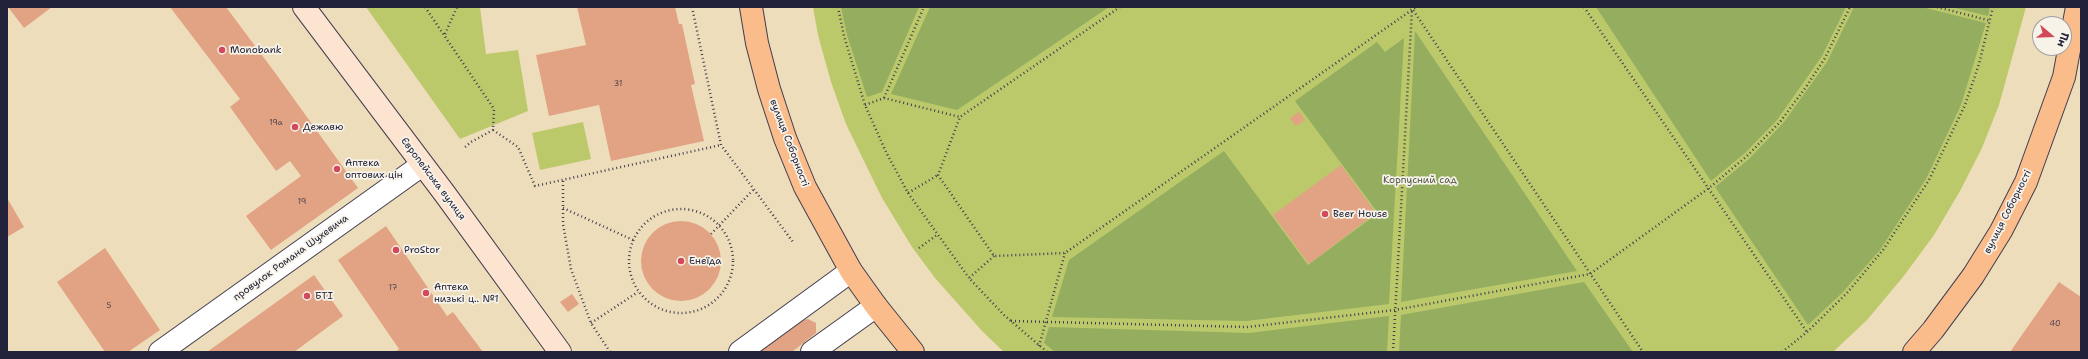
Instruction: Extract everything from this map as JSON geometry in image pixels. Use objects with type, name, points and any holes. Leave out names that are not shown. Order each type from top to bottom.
[{"type":"main road","name":"Європейська вулиця","points":[[304,7],[560,352]]},
{"type":"main road","name":"вулиця Соборності","points":[[751,7],[757,43],[769,89],[785,138],[805,187],[850,271],[913,352]]},
{"type":"main road","name":"вулиця Соборності","points":[[1914,352],[1933,330],[1973,276],[2000,231],[2022,189],[2051,116],[2077,41],[2078,7]]},
{"type":"street","name":"провулок Романа Шухевича","points":[[160,352],[422,165]]},
{"type":"street","points":[[740,352],[850,271]]},
{"type":"street","points":[[812,352],[876,306]]},
{"type":"path","points":[[425,7],[494,109],[493,130]]},
{"type":"path","points":[[444,34],[457,7]]},
{"type":"path","points":[[692,7],[721,145],[793,242]]},
{"type":"path","points":[[838,7],[844,36],[865,105],[886,152],[908,193],[969,278],[1011,321],[1047,352]]},
{"type":"path","points":[[884,98],[924,7]]},
{"type":"path","points":[[908,193],[938,175],[960,118],[1120,7]]},
{"type":"path","points":[[969,278],[994,256],[1065,253],[1412,8],[1416,7]]},
{"type":"path","points":[[1584,7],[1807,332]]},
{"type":"path","points":[[1011,321],[1247,327],[1395,310],[1590,274],[1709,188],[1747,156],[1780,122],[1825,58],[1850,7]]},
{"type":"path","points":[[1937,7],[1990,20]]},
{"type":"path","points":[[1782,352],[1807,332],[1847,293],[1884,250],[1929,180],[1965,105],[1979,64],[1993,7]]},
{"type":"path","points":[[1412,8],[1643,352]]},
{"type":"path","points":[[1393,352],[1412,8]]},
{"type":"path","points":[[865,105],[884,98],[960,118]]},
{"type":"path","points":[[464,148],[471,142],[493,130]]},
{"type":"path","points":[[493,130],[518,146],[535,186],[721,145]]},
{"type":"path","points":[[938,175],[994,256]]},
{"type":"path","points":[[563,181],[562,208],[570,269],[591,323],[610,352]]},
{"type":"path","points":[[711,234],[753,189]]},
{"type":"path","points":[[562,208],[633,240]]},
{"type":"path","points":[[681,209],[695,211],[708,217],[719,225],[727,238],[732,251],[732,265],[730,279],[723,291],[713,302],[701,309],[688,313],[674,313],[660,309],[648,302],[638,292],[632,279],[629,265],[630,251],[633,240],[642,226],[654,216],[667,211],[681,209]]},
{"type":"path","points":[[919,248],[937,235]]},
{"type":"path","points":[[1039,346],[1065,253]]},
{"type":"path","points":[[591,323],[638,292]]},
{"type":"green space","points":[[366,7],[480,7],[486,54],[518,50],[528,111],[460,139]]},
{"type":"green space","name":"Корпусний сад","points":[[813,7],[2026,7],[1999,105],[1982,148],[1960,191],[1934,235],[1903,277],[1867,320],[1833,352],[1004,352],[983,332],[935,278],[912,247],[882,198],[846,124],[831,82],[818,35]]},
{"type":"green space","points":[[841,7],[919,7],[882,92],[867,97],[847,35]]},
{"type":"green space","points":[[930,7],[1109,7],[957,110],[891,94]]},
{"type":"green space","points":[[1596,7],[1846,7],[1822,56],[1777,120],[1745,153],[1711,181]]},
{"type":"green space","points":[[1854,7],[1922,7],[1986,23],[1961,105],[1926,179],[1880,250],[1842,293],[1808,325],[1715,187],[1749,159],[1784,122],[1827,62]]},
{"type":"green space","points":[[1951,7],[1990,7],[1988,16]]},
{"type":"green space","points":[[1415,31],[1577,271],[1401,302]]},
{"type":"green space","points":[[1404,38],[1389,304],[1246,321],[1052,317],[1069,260],[1224,151],[1308,265],[1378,213],[1295,101],[1377,42],[1385,52]]},
{"type":"green space","points":[[583,122],[591,159],[540,170],[532,133]]},
{"type":"green space","points":[[1584,282],[1633,352],[1399,352],[1401,315]]},
{"type":"green space","points":[[1389,316],[1387,352],[1055,352],[1044,343],[1049,327],[1249,333]]},
{"type":"building","points":[[8,7],[52,7],[24,28]]},
{"type":"building","points":[[170,7],[226,7],[358,188],[271,250],[246,216],[301,176],[290,161],[276,171],[230,107],[240,99]]},
{"type":"building","points":[[577,7],[675,7],[679,24],[682,24],[695,84],[691,85],[704,141],[611,161],[599,105],[549,116],[536,55],[586,45]]},
{"type":"building","points":[[1299,112],[1305,120],[1296,126],[1290,118]]},
{"type":"building","name":"Beer House","points":[[1341,165],[1376,213],[1309,264],[1273,215]]},
{"type":"building","points":[[7,198],[24,227],[7,237]]},
{"type":"building","points":[[681,221],[696,224],[709,233],[718,246],[721,261],[718,276],[709,289],[696,298],[681,301],[666,298],[653,289],[644,276],[641,261],[644,246],[653,233],[666,224]]},
{"type":"building","points":[[386,226],[447,316],[453,312],[483,352],[395,352],[399,349],[338,260]]},
{"type":"building","points":[[105,248],[160,330],[128,352],[105,352],[57,282]]},
{"type":"building","name":"БТІ","points":[[314,275],[343,316],[294,352],[207,352]]},
{"type":"building","points":[[2059,282],[2081,297],[2081,352],[2010,352]]},
{"type":"building","points":[[572,294],[579,304],[568,312],[560,302]]},
{"type":"building","points":[[808,319],[816,323],[816,333],[792,352],[757,352],[803,320]]},
{"type":"place","name":"Monobank","points":[[222,50]]},
{"type":"place","name":"Дежавю","points":[[295,127]]},
{"type":"place","name":"Аптека оптових цін","points":[[337,169]]},
{"type":"place","name":"Beer House","points":[[1325,214]]},
{"type":"place","name":"ProStor","points":[[396,250]]},
{"type":"place","name":"Енеїда","points":[[681,261]]},
{"type":"place","name":"Аптека низькі ц.. №1","points":[[426,293]]},
{"type":"place","name":"БТІ","points":[[307,296]]}]
